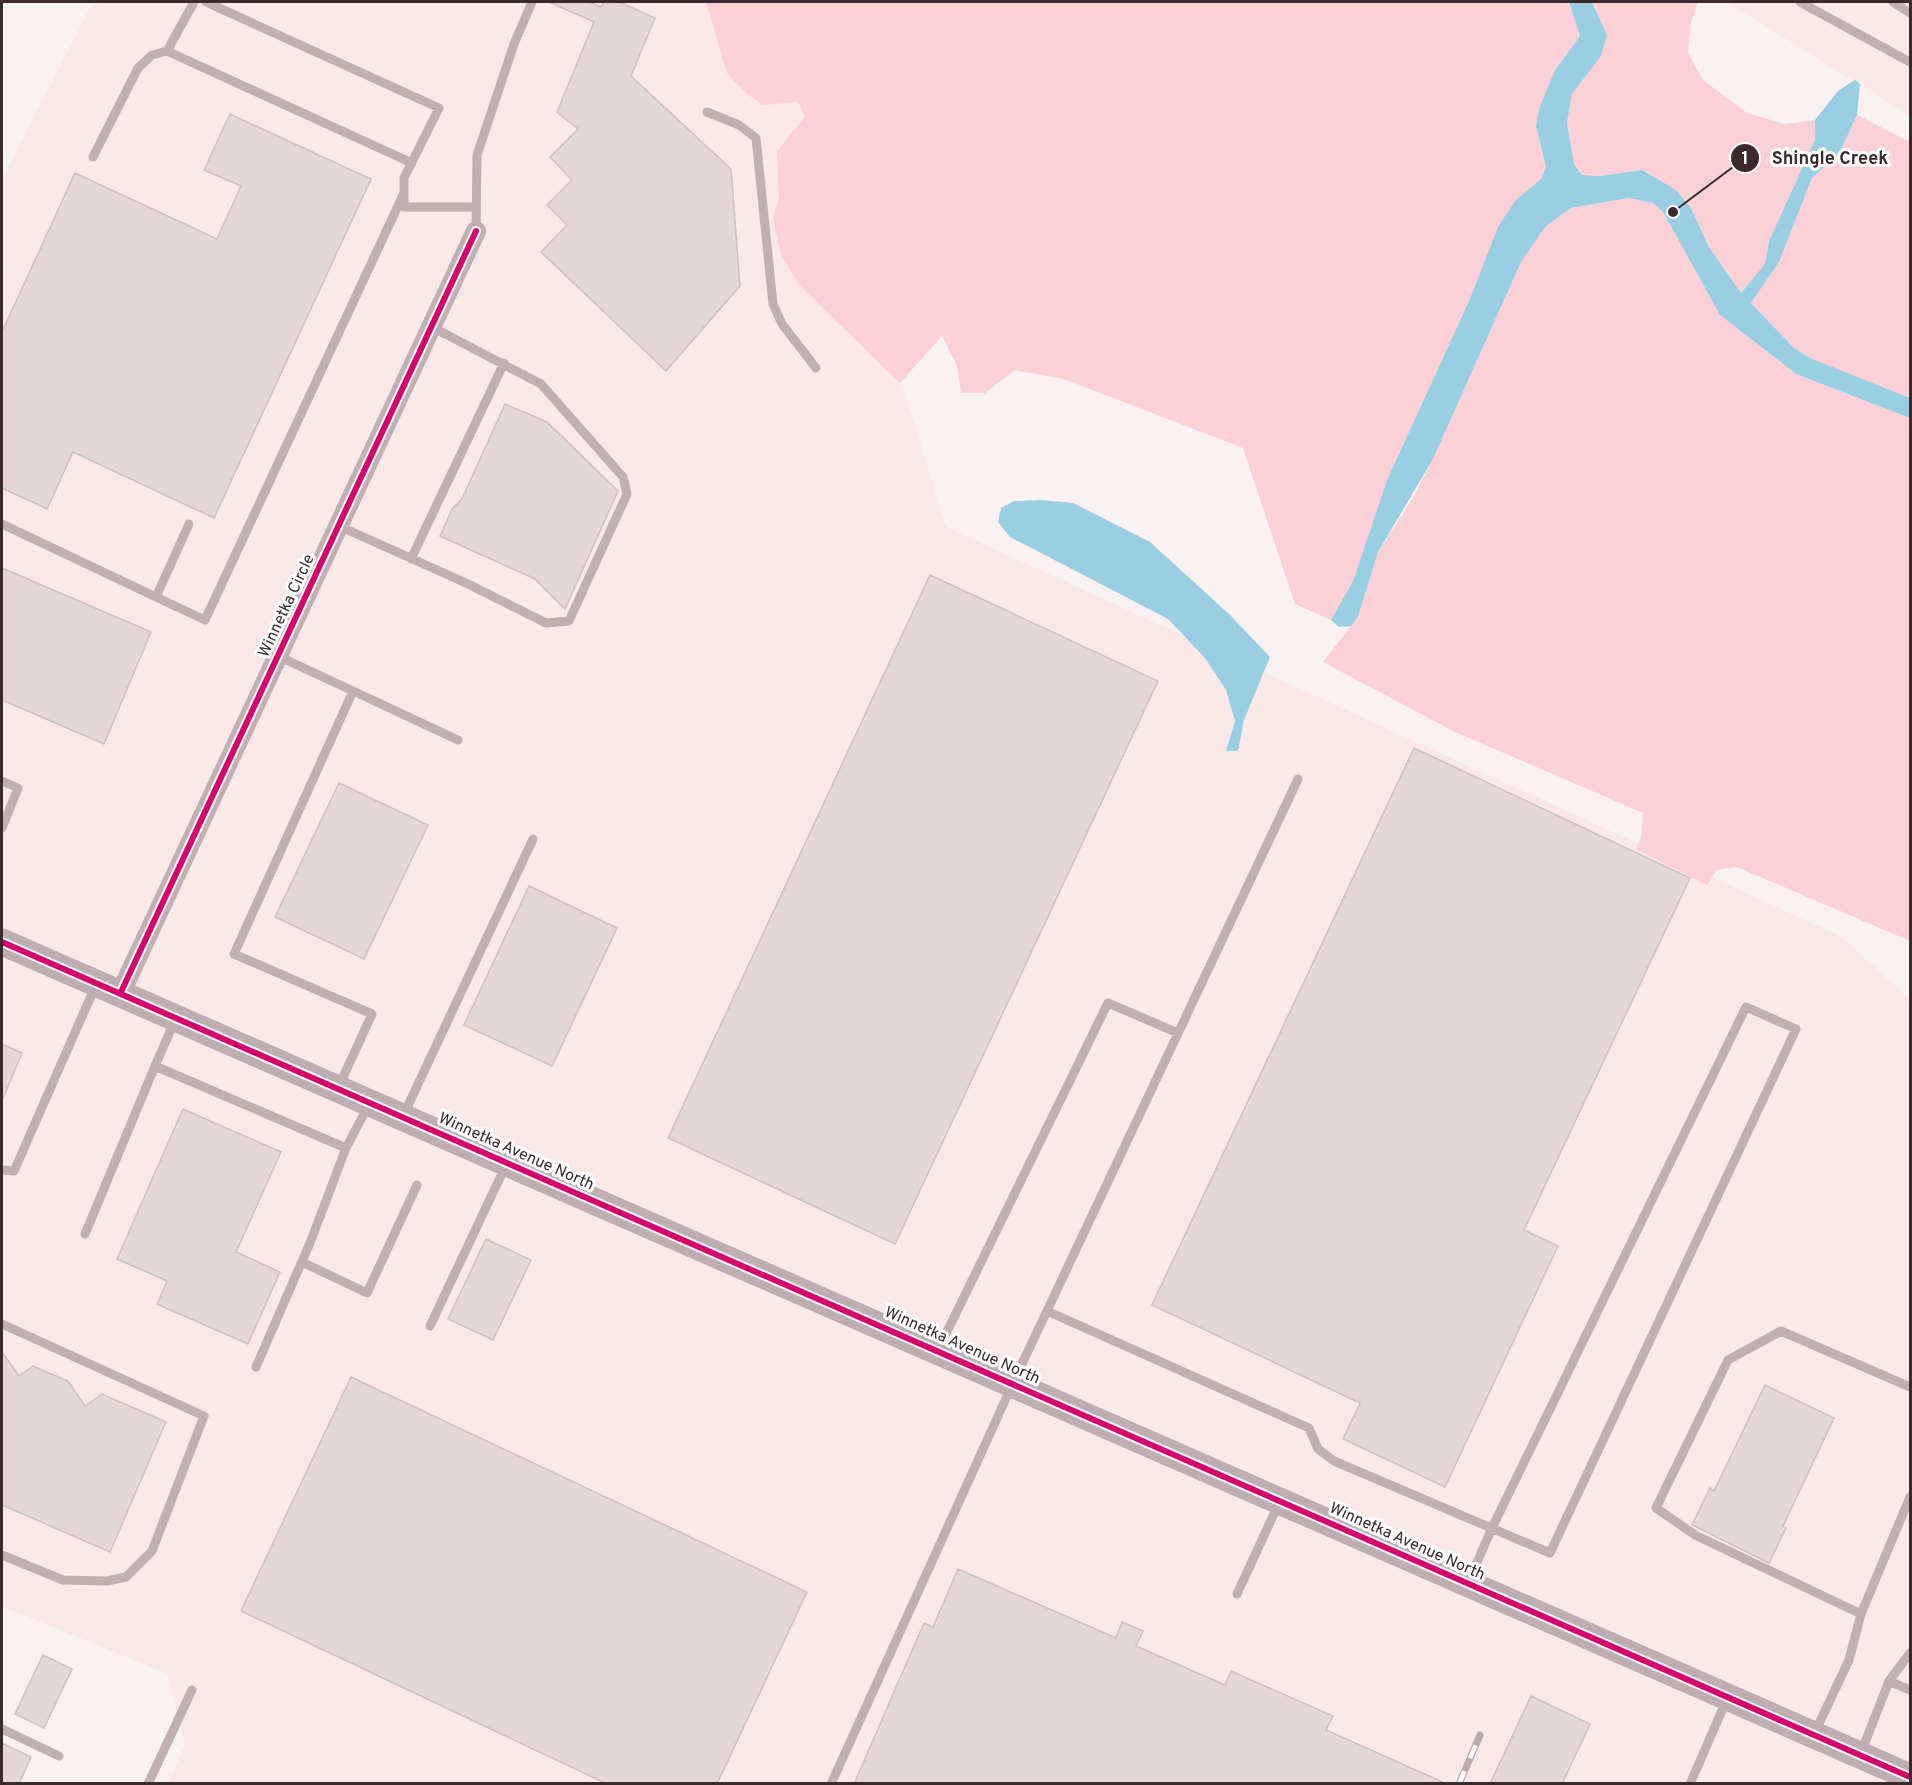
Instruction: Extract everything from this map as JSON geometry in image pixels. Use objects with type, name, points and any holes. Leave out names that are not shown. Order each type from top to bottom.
[{"type":"street","name":"Winnetka Circle","points":[[109,987],[278,656],[476,231]]},
{"type":"street","name":"Winnetka Avenue North","points":[[2,942],[177,1016],[1911,1777]]},
{"type":"lane","points":[[167,51],[194,2]]},
{"type":"lane","points":[[206,2],[439,108],[405,178],[404,207],[476,207]]},
{"type":"lane","points":[[476,231],[477,154],[514,44],[532,2]]},
{"type":"lane","points":[[1800,2],[1911,62]]},
{"type":"lane","points":[[1893,2],[1911,13]]},
{"type":"lane","points":[[93,157],[138,68],[152,55],[167,51],[412,163]]},
{"type":"lane","points":[[707,112],[739,125],[756,138],[773,304],[782,324],[816,368]]},
{"type":"lane","points":[[2,524],[205,620],[404,193]]},
{"type":"lane","points":[[339,526],[546,623],[569,621],[608,541],[627,494],[623,477],[541,384],[432,327]]},
{"type":"lane","points":[[411,559],[504,363]]},
{"type":"lane","points":[[156,597],[189,524]]},
{"type":"lane","points":[[278,656],[458,740]]},
{"type":"lane","points":[[338,1088],[372,1014],[234,954],[352,691]]},
{"type":"lane","points":[[831,1784],[1013,1383],[1298,779]]},
{"type":"lane","points":[[2,781],[18,788],[2,828]]},
{"type":"lane","points":[[403,1117],[533,839]]},
{"type":"lane","points":[[2,1170],[14,1171],[109,987]]},
{"type":"lane","points":[[938,1350],[1108,1004],[1178,1033]]},
{"type":"lane","points":[[1047,1311],[1309,1428],[1318,1449],[1334,1461],[1491,1530],[1550,1553],[1796,1029],[1746,1007],[1491,1530],[1468,1584]]},
{"type":"lane","points":[[85,1234],[177,1016]]},
{"type":"lane","points":[[155,1066],[346,1148]]},
{"type":"lane","points":[[256,1367],[302,1262],[346,1148],[370,1102]]},
{"type":"lane","points":[[430,1326],[507,1162]]},
{"type":"lane","points":[[302,1262],[367,1293],[417,1185]]},
{"type":"lane","points":[[2,1324],[204,1416],[152,1551],[126,1576],[107,1581],[63,1580],[2,1555]]},
{"type":"lane","points":[[1861,1614],[1695,1535],[1656,1508],[1728,1360],[1781,1331],[1911,1387]]},
{"type":"lane","points":[[1814,1735],[1849,1660],[1861,1614],[1911,1497]]},
{"type":"lane","points":[[1237,1594],[1280,1501]]},
{"type":"lane","points":[[1860,1755],[1889,1681],[1911,1653]]},
{"type":"lane","points":[[1889,1681],[1911,1690]]},
{"type":"lane","points":[[148,1784],[192,1690]]},
{"type":"lane","points":[[1690,1784],[1728,1697]]},
{"type":"lane","points":[[2,1729],[59,1756]]},
{"type":"shaded area","points":[[93,2],[785,2],[946,527],[1840,936],[1910,999],[1910,1783],[168,1783],[185,1745],[168,1674],[2,1606],[2,181]]},
{"type":"shaded area","points":[[706,2],[1569,2],[1580,36],[1555,70],[1536,126],[1546,168],[1541,179],[1516,200],[1483,266],[1387,480],[1353,581],[1331,620],[1295,604],[1243,448],[1064,379],[1015,370],[985,393],[961,393],[957,366],[942,336],[900,383],[799,285],[781,255],[773,217],[779,198],[777,151],[805,117],[798,102],[763,105],[747,94],[727,73]]},
{"type":"shaded area","points":[[1592,2],[1698,2],[1691,22],[1688,53],[1703,80],[1747,113],[1785,124],[1815,120],[1815,140],[1769,241],[1765,264],[1741,293],[1709,247],[1691,208],[1676,190],[1642,170],[1600,176],[1582,175],[1574,164],[1567,123],[1572,94],[1586,75],[1596,7]]},
{"type":"shaded area","points":[[1727,2],[1910,2],[1910,116]]},
{"type":"shaded area","points":[[1857,115],[1910,142],[1910,398],[1810,358],[1794,348],[1751,303],[1779,262],[1812,178],[1839,154]]},
{"type":"shaded area","points":[[1629,198],[1653,203],[1663,212],[1720,315],[1796,374],[1910,418],[1910,941],[1737,867],[1717,870],[1707,885],[1636,849],[1641,838],[1643,813],[1453,731],[1323,662],[1358,617],[1378,552],[1413,498],[1433,459],[1521,262],[1546,226],[1571,208]]},
{"type":"water","points":[[1569,2],[1592,2],[1607,35],[1601,56],[1572,94],[1567,123],[1574,164],[1582,175],[1600,176],[1642,170],[1676,190],[1691,208],[1709,247],[1741,293],[1765,264],[1769,241],[1815,140],[1815,120],[1838,91],[1855,80],[1860,84],[1857,115],[1839,154],[1812,178],[1779,262],[1751,303],[1794,348],[1810,358],[1910,398],[1910,418],[1796,374],[1720,315],[1663,212],[1653,203],[1629,198],[1571,208],[1546,226],[1521,262],[1433,459],[1378,552],[1358,617],[1351,626],[1339,627],[1331,620],[1353,581],[1387,480],[1469,301],[1499,225],[1516,200],[1541,179],[1546,167],[1536,126],[1539,109],[1555,70],[1580,36]]},
{"type":"water","points":[[1042,500],[1073,503],[1150,542],[1230,615],[1270,657],[1244,720],[1238,751],[1226,751],[1235,721],[1226,690],[1205,658],[1168,619],[1010,537],[998,522],[1001,508],[1014,501]]},
{"type":"building","points":[[549,2],[589,2],[601,7],[604,2],[619,2],[655,18],[631,76],[731,169],[740,286],[666,371],[541,252],[567,225],[547,205],[572,180],[550,157],[578,129],[557,112],[594,22]]},
{"type":"building","points":[[230,114],[371,179],[214,518],[73,452],[47,509],[2,488],[2,332],[75,173],[217,239],[241,186],[204,170]]},
{"type":"building","points":[[505,404],[547,422],[618,491],[565,609],[535,579],[440,536],[452,509],[462,499]]},
{"type":"building","points":[[2,568],[151,632],[104,744],[2,700]]},
{"type":"building","points":[[930,575],[1158,681],[895,1244],[668,1138]]},
{"type":"building","points":[[1414,748],[1690,878],[1524,1230],[1558,1246],[1445,1487],[1343,1439],[1360,1403],[1152,1305]]},
{"type":"building","points":[[339,783],[428,825],[364,959],[275,917]]},
{"type":"building","points":[[529,886],[617,928],[552,1066],[464,1025]]},
{"type":"building","points":[[2,1044],[22,1053],[2,1101]]},
{"type":"building","points":[[183,1109],[281,1152],[236,1252],[280,1272],[248,1344],[157,1304],[167,1281],[117,1259]]},
{"type":"building","points":[[486,1239],[531,1260],[493,1340],[448,1319]]},
{"type":"building","points":[[2,1352],[19,1376],[33,1366],[68,1381],[85,1406],[102,1394],[166,1422],[110,1552],[2,1505]]},
{"type":"building","points":[[351,1377],[807,1592],[717,1784],[607,1784],[241,1611]]},
{"type":"building","points":[[1765,1385],[1834,1418],[1783,1526],[1786,1528],[1769,1563],[1692,1525],[1710,1488],[1714,1491]]},
{"type":"building","points":[[958,1569],[1116,1638],[1122,1622],[1143,1631],[1136,1646],[1225,1685],[1231,1671],[1333,1716],[1326,1730],[1447,1784],[854,1784],[924,1623],[933,1627]]},
{"type":"building","points":[[43,1655],[72,1669],[44,1728],[15,1714]]},
{"type":"building","points":[[1531,1696],[1590,1724],[1562,1784],[1490,1784]]},
{"type":"building","points":[[2,1743],[31,1757],[19,1784],[2,1784]]},
{"type":"railway","points":[[1459,1784],[1480,1735]]},
{"type":"cycle path","points":[[121,992],[476,231]]},
{"type":"cycle path","points":[[2,942],[1910,1777]]},
{"type":"place","name":"Shingle Creek","points":[[1673,212]]}]
